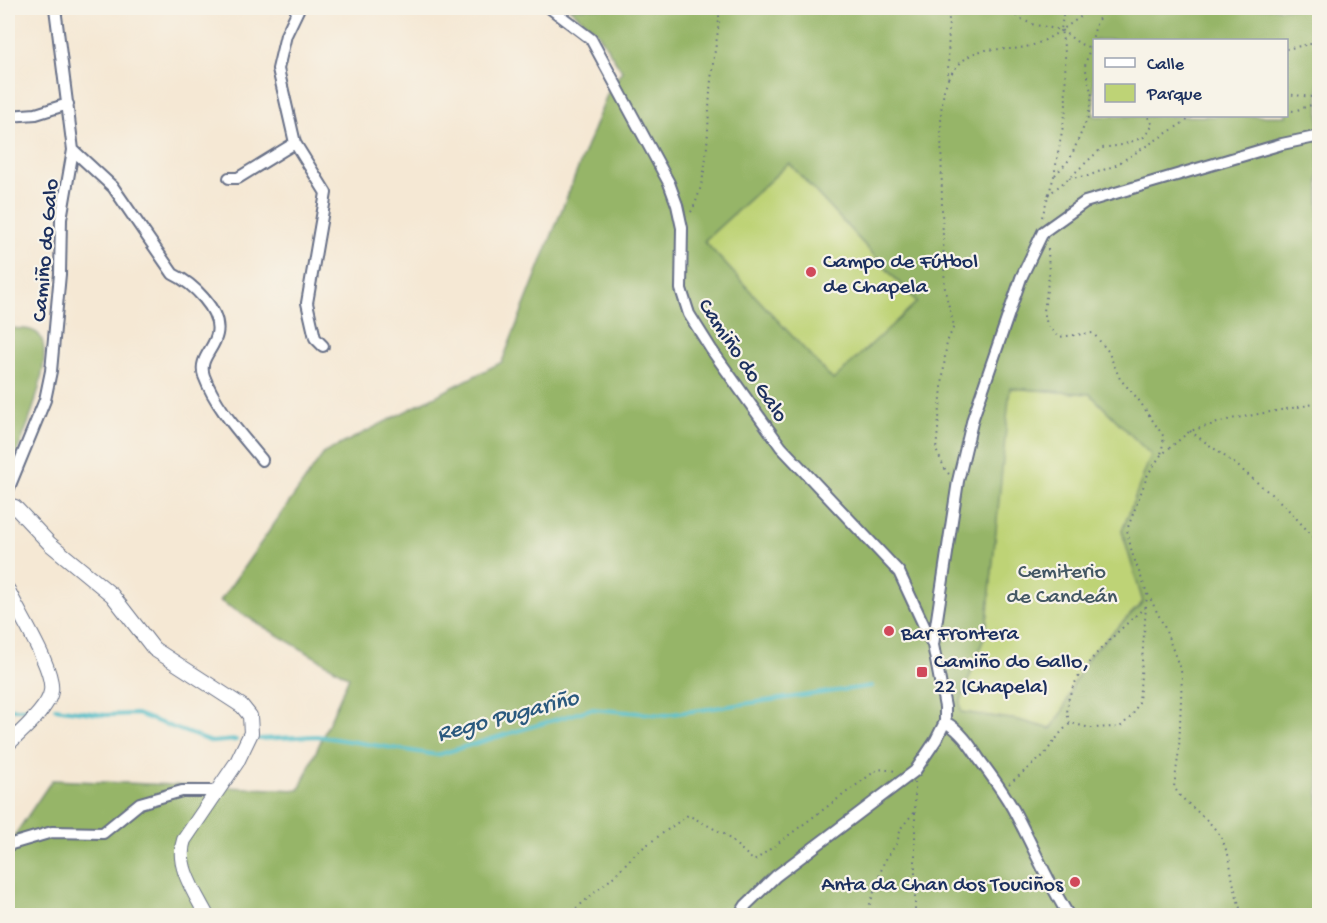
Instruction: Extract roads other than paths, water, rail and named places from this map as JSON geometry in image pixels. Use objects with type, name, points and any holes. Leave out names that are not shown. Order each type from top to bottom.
[{"type":"street","name":"Camiño do Galo","points":[[8,490],[45,400],[51,370],[59,285],[62,219],[73,150],[56,8]]},
{"type":"street","points":[[297,8],[286,35],[278,69],[295,143],[326,193],[307,303],[315,338],[323,345]]},
{"type":"street","name":"Camiño do Galo","points":[[550,8],[591,39],[669,183],[682,228],[681,289],[689,314],[711,349],[781,447],[899,572],[933,645]]},
{"type":"street","points":[[8,117],[36,114],[68,104]]},
{"type":"street","points":[[739,915],[746,905],[776,876],[912,773],[936,740],[945,722],[945,707],[933,645],[958,481],[973,418],[1017,289],[1043,232],[1085,202],[1282,144],[1320,136]]},
{"type":"street","points":[[229,178],[238,178],[295,143]]},
{"type":"street","points":[[73,150],[113,187],[173,274],[202,294],[216,319],[217,334],[203,361],[203,375],[222,410],[262,460]]},
{"type":"street","points":[[8,505],[15,507],[50,544],[112,596],[154,649],[242,706],[250,716],[251,733],[237,762],[184,840],[180,851],[186,871],[207,915]]},
{"type":"street","points":[[8,590],[40,652],[52,690],[40,711],[8,744]]},
{"type":"street","points":[[945,722],[953,726],[968,743],[1000,788],[1014,810],[1049,884],[1069,915]]},
{"type":"street","points":[[8,845],[52,832],[103,833],[140,804],[182,791],[217,791]]},
{"type":"waterway","name":"Rego Pugariño","points":[[259,739],[317,736],[437,755],[591,709],[664,715],[872,686]]},
{"type":"waterway","name":"Rego Pugariño","points":[[55,708],[105,715],[137,714],[212,742],[236,740]]},
{"type":"waterway","name":"Rego Pugariño","points":[[8,709],[29,709]]},
{"type":"place","name":"Campo de Fútbol de Chapela","points":[[811,272]]},
{"type":"place","name":"Bar Frontera","points":[[889,631]]},
{"type":"place","name":"Camiño do Gallo, 22 (Chapela)","points":[[922,672]]},
{"type":"place","name":"Anta da Chan dos Touciños","points":[[1075,882]]},
{"type":"park label","name":"Cemiterio de Candeán","points":[[1062,582]]}]
